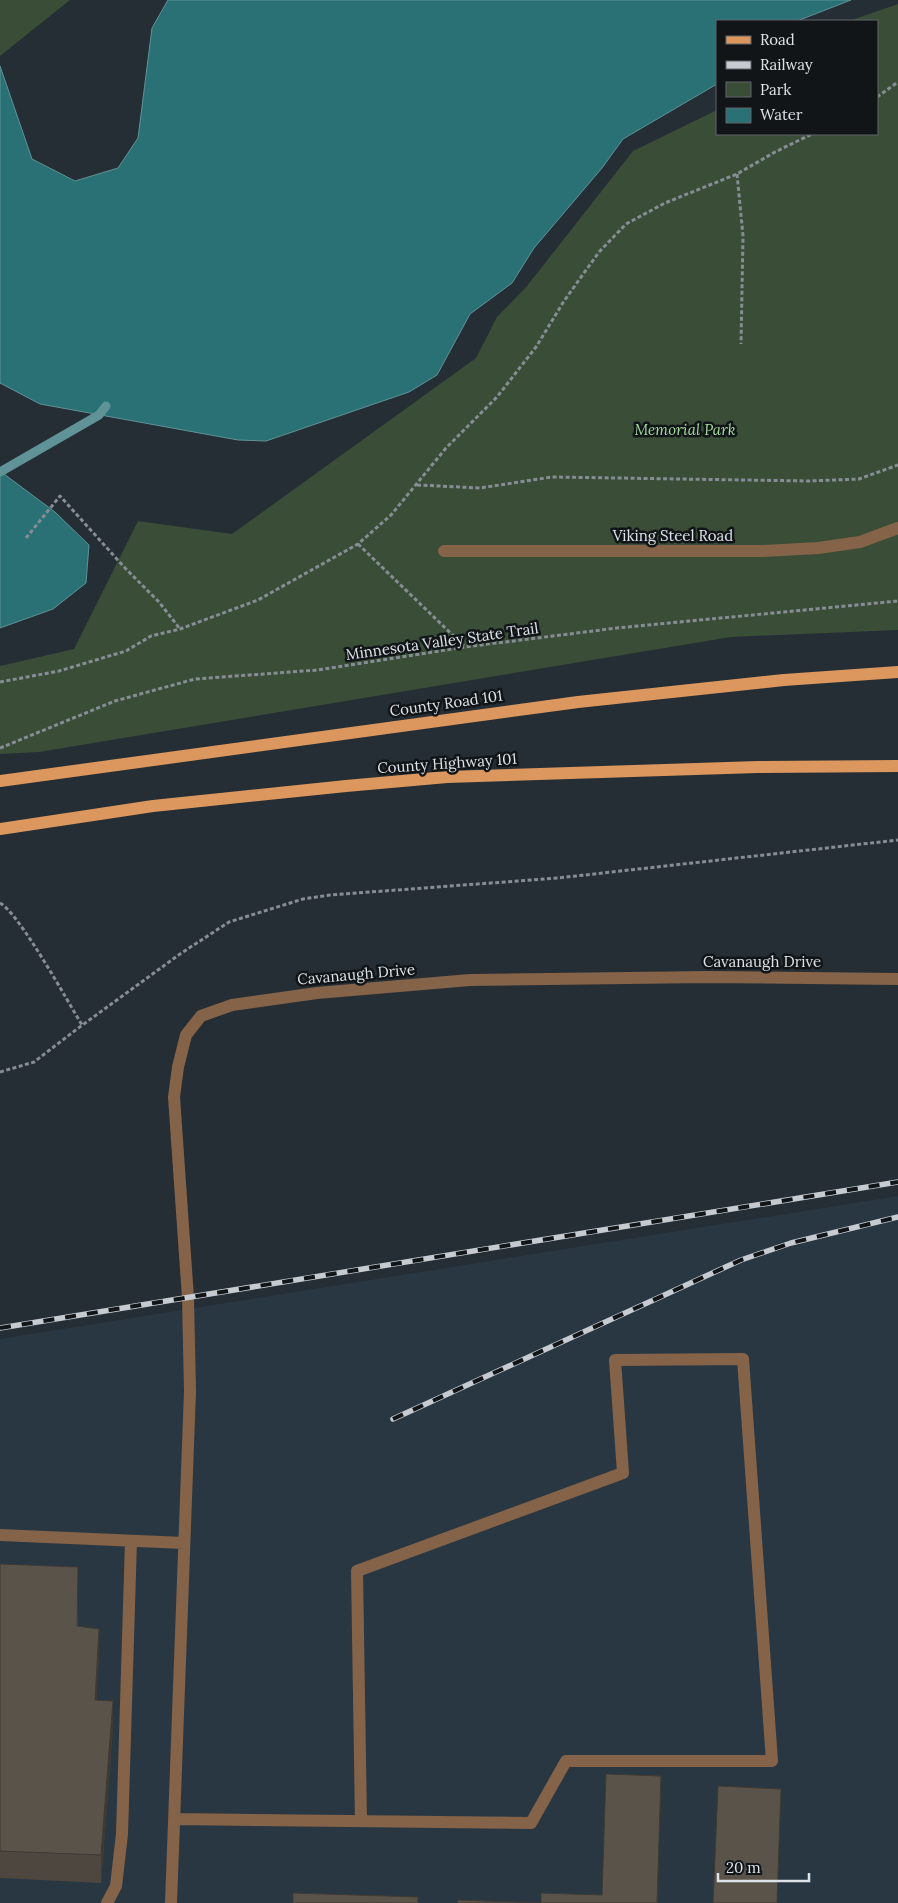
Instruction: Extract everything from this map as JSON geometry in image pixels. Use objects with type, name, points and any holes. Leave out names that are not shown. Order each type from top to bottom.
[{"type":"main road","name":"County Road 101","points":[[0,781],[569,703],[784,680],[898,672]]},
{"type":"main road","name":"County Highway 101","points":[[0,830],[153,806],[447,777],[758,767],[898,766]]},
{"type":"street","name":"Viking Steel Road","points":[[444,551],[764,551],[818,548],[860,542],[898,528]]},
{"type":"street","name":"Cavanaugh Drive","points":[[171,1903],[190,1391],[188,1298],[174,1098],[178,1067],[186,1035],[201,1016],[232,1005],[317,993],[470,980],[707,977],[898,979]]},
{"type":"street","points":[[174,1819],[531,1823],[566,1760],[772,1761],[743,1359],[615,1360],[623,1473],[357,1571],[362,1821]]},
{"type":"street","points":[[0,1535],[184,1543]]},
{"type":"street","points":[[107,1903],[116,1886],[122,1834],[132,1541]]},
{"type":"path","points":[[878,96],[898,82]]},
{"type":"path","points":[[0,682],[59,671],[126,651],[151,636],[180,629],[258,600],[358,544],[391,515],[446,448],[497,397],[536,347],[564,301],[599,252],[626,224],[665,203],[737,174],[810,135]]},
{"type":"path","points":[[737,174],[743,236],[741,344]]},
{"type":"path","points":[[417,485],[480,488],[552,477],[819,481],[859,479],[898,465]]},
{"type":"path","points":[[26,538],[60,496],[159,602],[180,629]]},
{"type":"path","points":[[358,544],[465,647]]},
{"type":"path","name":"Minnesota Valley State Trail","points":[[0,748],[115,701],[195,679],[318,670],[465,647],[617,628],[898,601]]},
{"type":"path","points":[[0,1072],[34,1062],[180,954],[229,922],[303,899],[330,895],[558,878],[898,840]]},
{"type":"path","points":[[0,903],[6,906],[20,924],[82,1025]]},
{"type":"shaded area","points":[[898,1196],[898,1903],[0,1903],[0,1339]]},
{"type":"green space","points":[[0,0],[70,0],[0,56]]},
{"type":"green space","name":"Memorial Park","points":[[898,4],[898,630],[731,637],[39,752],[0,754],[0,666],[74,649],[138,521],[232,534],[476,358],[497,317],[527,286],[633,151],[716,110],[716,135],[878,135],[878,20],[852,20]]},
{"type":"water","points":[[168,0],[851,0],[800,20],[716,20],[716,85],[623,139],[602,168],[534,248],[512,283],[470,314],[437,375],[409,392],[266,441],[238,440],[40,404],[0,383],[0,66],[32,159],[75,181],[118,168],[138,138],[152,28]]},
{"type":"water","points":[[0,471],[55,512],[89,545],[86,583],[53,609],[0,628]]},
{"type":"building","points":[[0,1564],[78,1567],[77,1626],[99,1629],[95,1700],[113,1701],[101,1855],[0,1851]]},
{"type":"building","points":[[606,1774],[661,1776],[657,1903],[541,1903],[541,1893],[602,1895]]},
{"type":"building","points":[[718,1786],[781,1789],[777,1903],[713,1903]]},
{"type":"building","points":[[293,1893],[418,1897],[418,1903],[293,1903]]},
{"type":"building","points":[[458,1900],[540,1903],[457,1903]]},
{"type":"waterway","points":[[0,472],[99,415],[106,406]]},
{"type":"railway","points":[[0,1328],[898,1182]]},
{"type":"railway","points":[[393,1419],[741,1260],[791,1243],[898,1217]]}]
